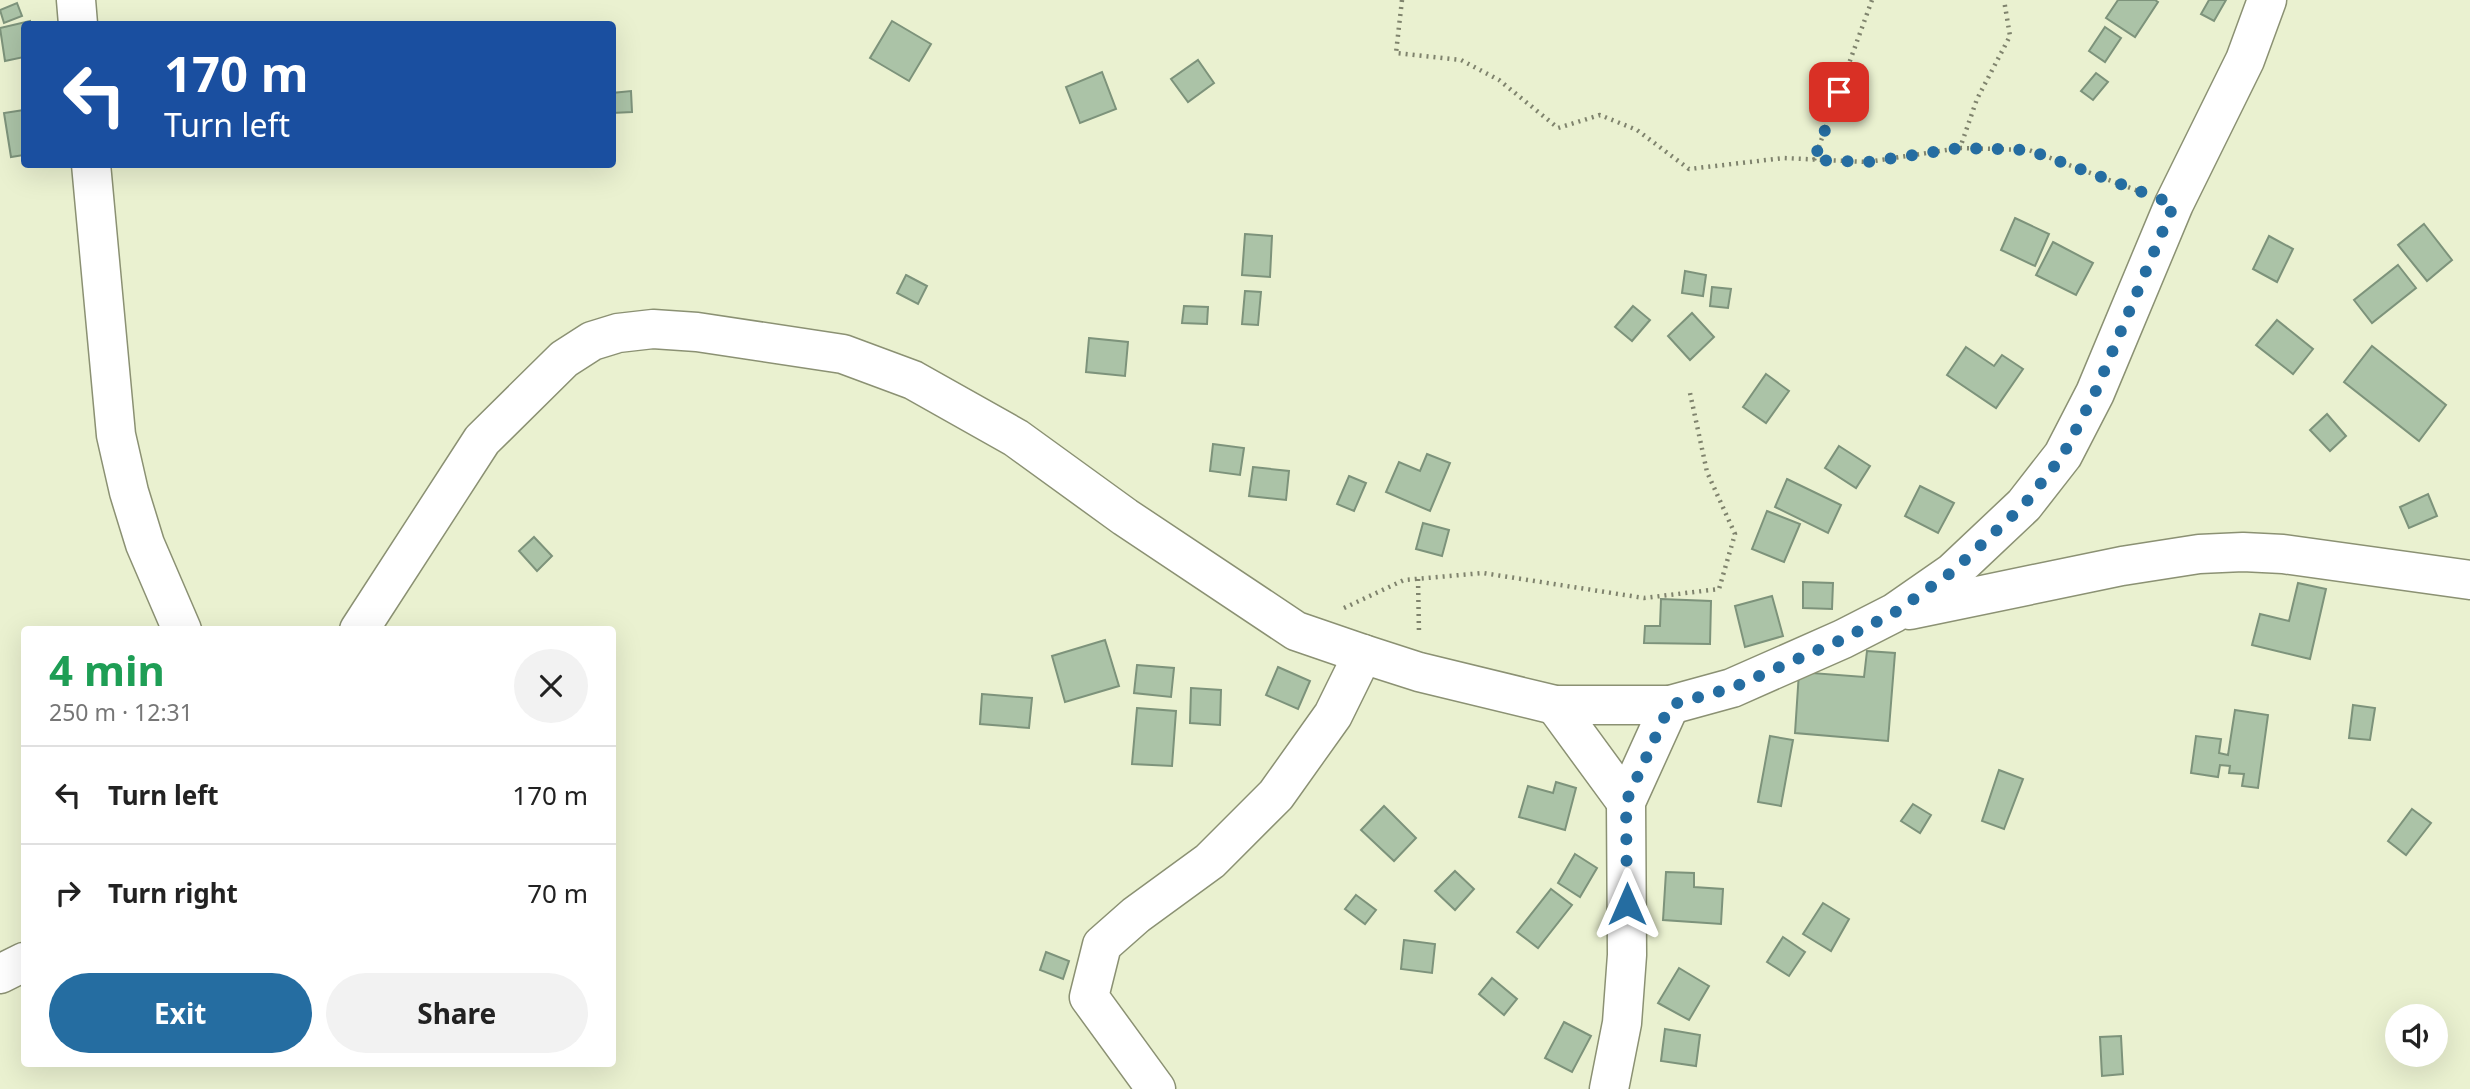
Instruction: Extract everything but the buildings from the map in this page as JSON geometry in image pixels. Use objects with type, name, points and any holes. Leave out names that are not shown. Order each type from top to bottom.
[{"type":"street","points":[[76,0],[78,21]]},
{"type":"street","points":[[362,626],[482,440],[564,359],[592,341],[618,333],[653,329],[697,332],[843,354],[913,380],[1016,438],[1125,517],[1296,631],[1419,672],[1555,705],[1670,705],[1732,688],[1843,639],[1894,613],[1952,572],[2014,515],[2063,455],[2095,393],[2174,204],[2245,60],[2267,0]]},
{"type":"street","points":[[91,168],[116,435],[145,544],[180,626]]},
{"type":"street","points":[[1894,613],[2122,566],[2199,554],[2283,554],[2470,580]]},
{"type":"street","points":[[1156,1089],[1089,998],[1102,945],[1136,915],[1210,860],[1276,795],[1333,715],[1363,653]]},
{"type":"street","points":[[1555,705],[1626,802]]},
{"type":"street","points":[[1609,1089],[1622,1023],[1627,955],[1626,802],[1670,705]]},
{"type":"street","points":[[0,974],[21,964]]},
{"type":"path","points":[[1402,0],[1396,53],[1461,60],[1499,80],[1558,128],[1600,115],[1637,130],[1689,169],[1784,158],[1867,162],[1960,148],[2029,150],[2174,204]]},
{"type":"path","points":[[1814,160],[1872,0]]},
{"type":"path","points":[[1960,148],[1977,99],[2010,36],[2004,0]]},
{"type":"path","points":[[1296,631],[1404,580],[1483,573],[1644,598],[1718,589],[1735,534],[1707,472],[1690,393]]},
{"type":"path","points":[[1418,579],[1419,672]]},
{"type":"route","points":[[1627,904],[1626,802],[1670,705],[1732,688],[1843,639],[1894,613],[1952,572],[2024,505],[2063,455],[2095,393],[2174,204],[2029,150],[1960,148],[1867,162],[1814,160],[1839,92]]}]
